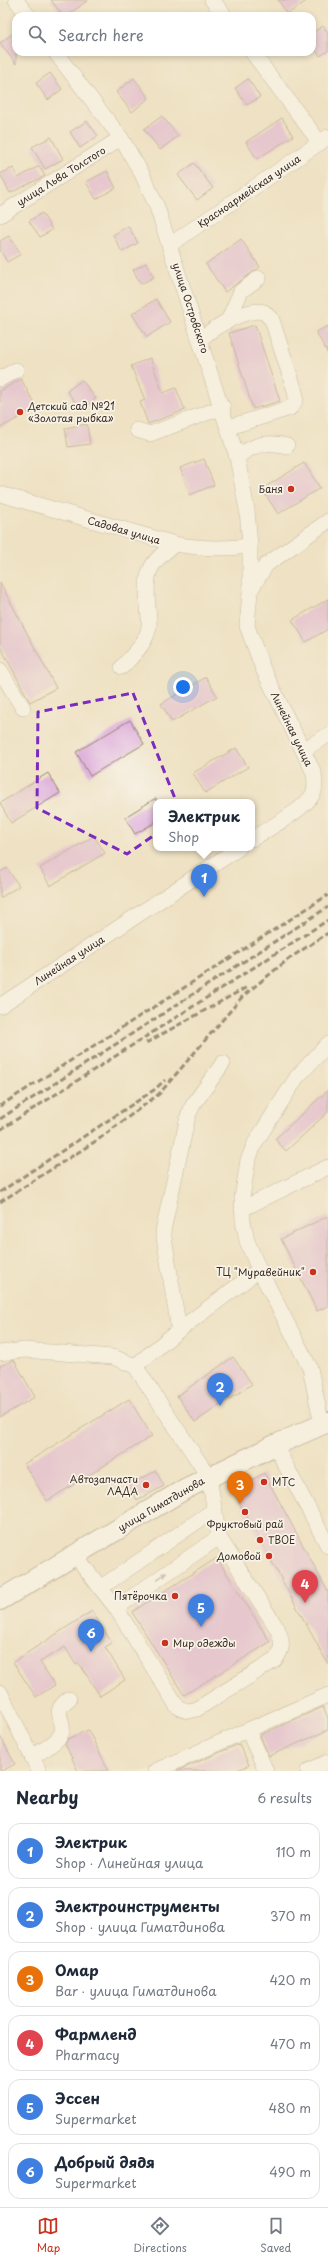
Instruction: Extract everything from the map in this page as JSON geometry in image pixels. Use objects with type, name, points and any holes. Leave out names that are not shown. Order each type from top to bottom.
[{"type":"main road","name":"улица Гиматдинова","points":[[0,1600],[135,1518],[209,1477],[275,1445],[325,1424]]},
{"type":"street","points":[[16,0],[25,12]]},
{"type":"street","points":[[212,0],[221,12]]},
{"type":"street","name":"улица Островского","points":[[58,56],[121,138],[154,200],[171,244],[238,456],[247,510],[250,546],[250,592]]},
{"type":"street","points":[[255,56],[324,140]]},
{"type":"street","name":"улица Льва Толстого","points":[[0,215],[121,138]]},
{"type":"street","name":"Красноармейская улица","points":[[171,244],[324,140]]},
{"type":"street","points":[[228,321],[241,291],[259,278]]},
{"type":"street","points":[[201,339],[213,328],[228,321],[259,310],[269,314],[297,396],[295,402],[290,408],[229,427]]},
{"type":"street","points":[[0,379],[16,370]]},
{"type":"street","points":[[137,430],[150,434],[223,407]]},
{"type":"street","points":[[238,456],[248,448],[260,443],[274,442],[287,446]]},
{"type":"street","name":"Садовая улица","points":[[0,494],[175,544],[200,549],[220,550],[250,546]]},
{"type":"street","points":[[250,592],[266,565],[328,520]]},
{"type":"street","points":[[122,667],[142,645],[149,626],[146,584],[148,573],[156,558],[175,544]]},
{"type":"street","name":"Линейная улица","points":[[250,592],[247,626],[263,669],[314,773],[315,784],[312,794],[299,808],[255,837]]},
{"type":"street","points":[[0,670],[23,708]]},
{"type":"street","points":[[303,750],[328,735]]},
{"type":"street","name":"Линейная улица","points":[[0,1006],[234,851]]},
{"type":"street","points":[[325,1424],[310,1368],[260,1270],[247,1241],[242,1209],[244,1179],[255,1143],[297,1077],[328,1044]]},
{"type":"street","points":[[179,1330],[163,1231],[188,1116],[193,1105],[223,1063]]},
{"type":"street","points":[[242,1209],[328,1166]]},
{"type":"street","points":[[135,1366],[179,1330],[260,1270]]},
{"type":"street","points":[[0,1353],[24,1350],[113,1358],[135,1366],[209,1477],[219,1537],[278,1630],[282,1641],[280,1653],[275,1660],[197,1709],[184,1711],[177,1706],[116,1608],[75,1555]]},
{"type":"street","points":[[275,1445],[328,1546]]},
{"type":"street","points":[[100,1588],[214,1510]]},
{"type":"street","points":[[116,1608],[219,1537]]},
{"type":"street","points":[[0,1692],[39,1771]]},
{"type":"street","points":[[154,1771],[328,1695]]},
{"type":"street","points":[[32,1757],[54,1742],[61,1735],[62,1728],[59,1710],[61,1704],[69,1699]]},
{"type":"street","points":[[248,1730],[266,1771]]},
{"type":"street","points":[[308,1771],[328,1762]]},
{"type":"highlighted area","points":[[133,693],[182,816],[127,854],[37,808],[38,712]]},
{"type":"building","points":[[51,0],[88,0],[72,12],[60,12]]},
{"type":"building","points":[[278,0],[308,0],[290,12],[286,12]]},
{"type":"building","points":[[323,26],[328,33],[328,51],[320,56],[316,50],[316,30]]},
{"type":"building","points":[[12,34],[12,56],[16,56],[16,64],[0,43]]},
{"type":"building","points":[[50,73],[62,89],[48,100],[36,83]]},
{"type":"building","points":[[134,78],[149,98],[132,112],[116,92]]},
{"type":"building","points":[[248,79],[260,97],[247,105],[235,88]]},
{"type":"building","points":[[162,116],[178,136],[160,150],[144,129]]},
{"type":"building","points":[[282,118],[293,136],[257,159],[246,142]]},
{"type":"building","points":[[87,121],[98,136],[80,148],[70,132]]},
{"type":"building","points":[[51,137],[63,159],[45,169],[32,147]]},
{"type":"building","points":[[194,163],[213,188],[197,200],[178,175]]},
{"type":"building","points":[[39,166],[45,176],[10,193],[0,174],[13,168],[18,178]]},
{"type":"building","points":[[107,171],[116,188],[96,199],[86,182]]},
{"type":"building","points":[[42,213],[52,230],[40,237],[29,221]]},
{"type":"building","points":[[128,226],[138,243],[122,252],[113,235]]},
{"type":"building","points":[[9,236],[21,254],[7,262],[0,250],[0,241]]},
{"type":"building","points":[[241,239],[260,267],[225,292],[206,264]]},
{"type":"building","points":[[146,263],[154,277],[141,284],[133,270]]},
{"type":"building","points":[[156,299],[170,322],[147,337],[132,314]]},
{"type":"building","points":[[255,325],[280,401],[253,409],[229,333]]},
{"type":"building","points":[[328,326],[328,354],[316,332]]},
{"type":"building","points":[[150,358],[163,393],[176,388],[185,410],[148,424],[140,402],[145,400],[131,366]]},
{"type":"building","points":[[21,379],[37,408],[0,428],[0,391]]},
{"type":"building","points":[[82,380],[96,399],[81,410],[67,391]]},
{"type":"building","points":[[87,424],[90,444],[68,447],[65,428]]},
{"type":"building","points":[[204,459],[214,485],[190,495],[180,468]]},
{"type":"building","name":"Баня","points":[[304,463],[320,488],[278,514],[262,489]]},
{"type":"building","points":[[0,582],[56,688],[30,702],[0,646]]},
{"type":"building","points":[[328,599],[328,629],[306,642],[292,620]]},
{"type":"building","points":[[206,677],[217,696],[172,722],[161,704]]},
{"type":"building","points":[[130,720],[144,744],[90,776],[76,752]]},
{"type":"building","points":[[236,748],[248,767],[205,793],[193,773]]},
{"type":"building","points":[[48,773],[60,793],[11,823],[0,803]]},
{"type":"building","points":[[153,800],[153,824],[135,834],[125,817]]},
{"type":"building","points":[[94,836],[105,853],[50,886],[40,868]]},
{"type":"building","points":[[7,868],[19,886],[0,898],[0,872]]},
{"type":"building","points":[[328,1090],[328,1112],[286,1151],[275,1139]]},
{"type":"building","name":"ТЦ \"Муравейник\"","points":[[328,1216],[328,1306],[317,1311],[281,1239]]},
{"type":"building","points":[[233,1357],[252,1384],[195,1422],[177,1396]]},
{"type":"building","points":[[14,1360],[35,1397],[0,1417],[0,1366]]},
{"type":"building","points":[[129,1399],[152,1436],[47,1501],[24,1464]]},
{"type":"building","points":[[156,1471],[164,1486],[137,1500],[129,1485]]},
{"type":"building","points":[[264,1473],[328,1592],[328,1664],[233,1491]]},
{"type":"building","points":[[217,1558],[270,1642],[184,1695],[132,1612]]},
{"type":"building","points":[[92,1611],[112,1643],[105,1647],[125,1680],[100,1696],[79,1663],[76,1665],[65,1647],[40,1662],[55,1685],[36,1697],[13,1662]]},
{"type":"building","points":[[323,1707],[328,1718],[328,1730],[269,1756],[260,1735]]},
{"type":"building","points":[[88,1730],[109,1771],[78,1771],[65,1744],[68,1739]]},
{"type":"building","points":[[0,1736],[15,1764],[2,1771],[0,1771]]},
{"type":"building","points":[[239,1744],[249,1765],[235,1771],[177,1771]]},
{"type":"railway","points":[[0,1106],[328,895]]},
{"type":"railway","points":[[0,1119],[328,907]]},
{"type":"railway","points":[[0,1130],[328,920]]},
{"type":"railway","points":[[287,960],[328,933]]},
{"type":"railway","points":[[0,1202],[99,1139],[159,1094],[243,996],[291,957]]},
{"type":"railway","points":[[146,1043],[247,987]]},
{"type":"railway","points":[[0,1192],[154,1090],[165,1080]]},
{"type":"place","name":"Детский сад №21 «Золотая рыбка»","points":[[20,412]]},
{"type":"place","name":"Баня","points":[[291,489]]},
{"type":"place","name":"Электрик","points":[[204,897]]},
{"type":"place","name":"ТЦ \"Муравейник\"","points":[[313,1272]]},
{"type":"place","name":"Электроинструменты","points":[[220,1406]]},
{"type":"place","name":"МТС","points":[[264,1482]]},
{"type":"place","name":"Автозапчасти ЛАДА","points":[[146,1485]]},
{"type":"place","name":"Омар","points":[[240,1504]]},
{"type":"place","name":"Фруктовый рай","points":[[245,1512]]},
{"type":"place","name":"ТВОЕ","points":[[260,1540]]},
{"type":"place","name":"Домовой","points":[[269,1556]]},
{"type":"place","name":"Пятёрочка","points":[[175,1596]]},
{"type":"place","name":"Фармленд","points":[[305,1603]]},
{"type":"place","name":"Эссен","points":[[201,1627]]},
{"type":"place","name":"Мир одежды","points":[[165,1643]]},
{"type":"place","name":"Добрый дядя","points":[[91,1652]]}]
